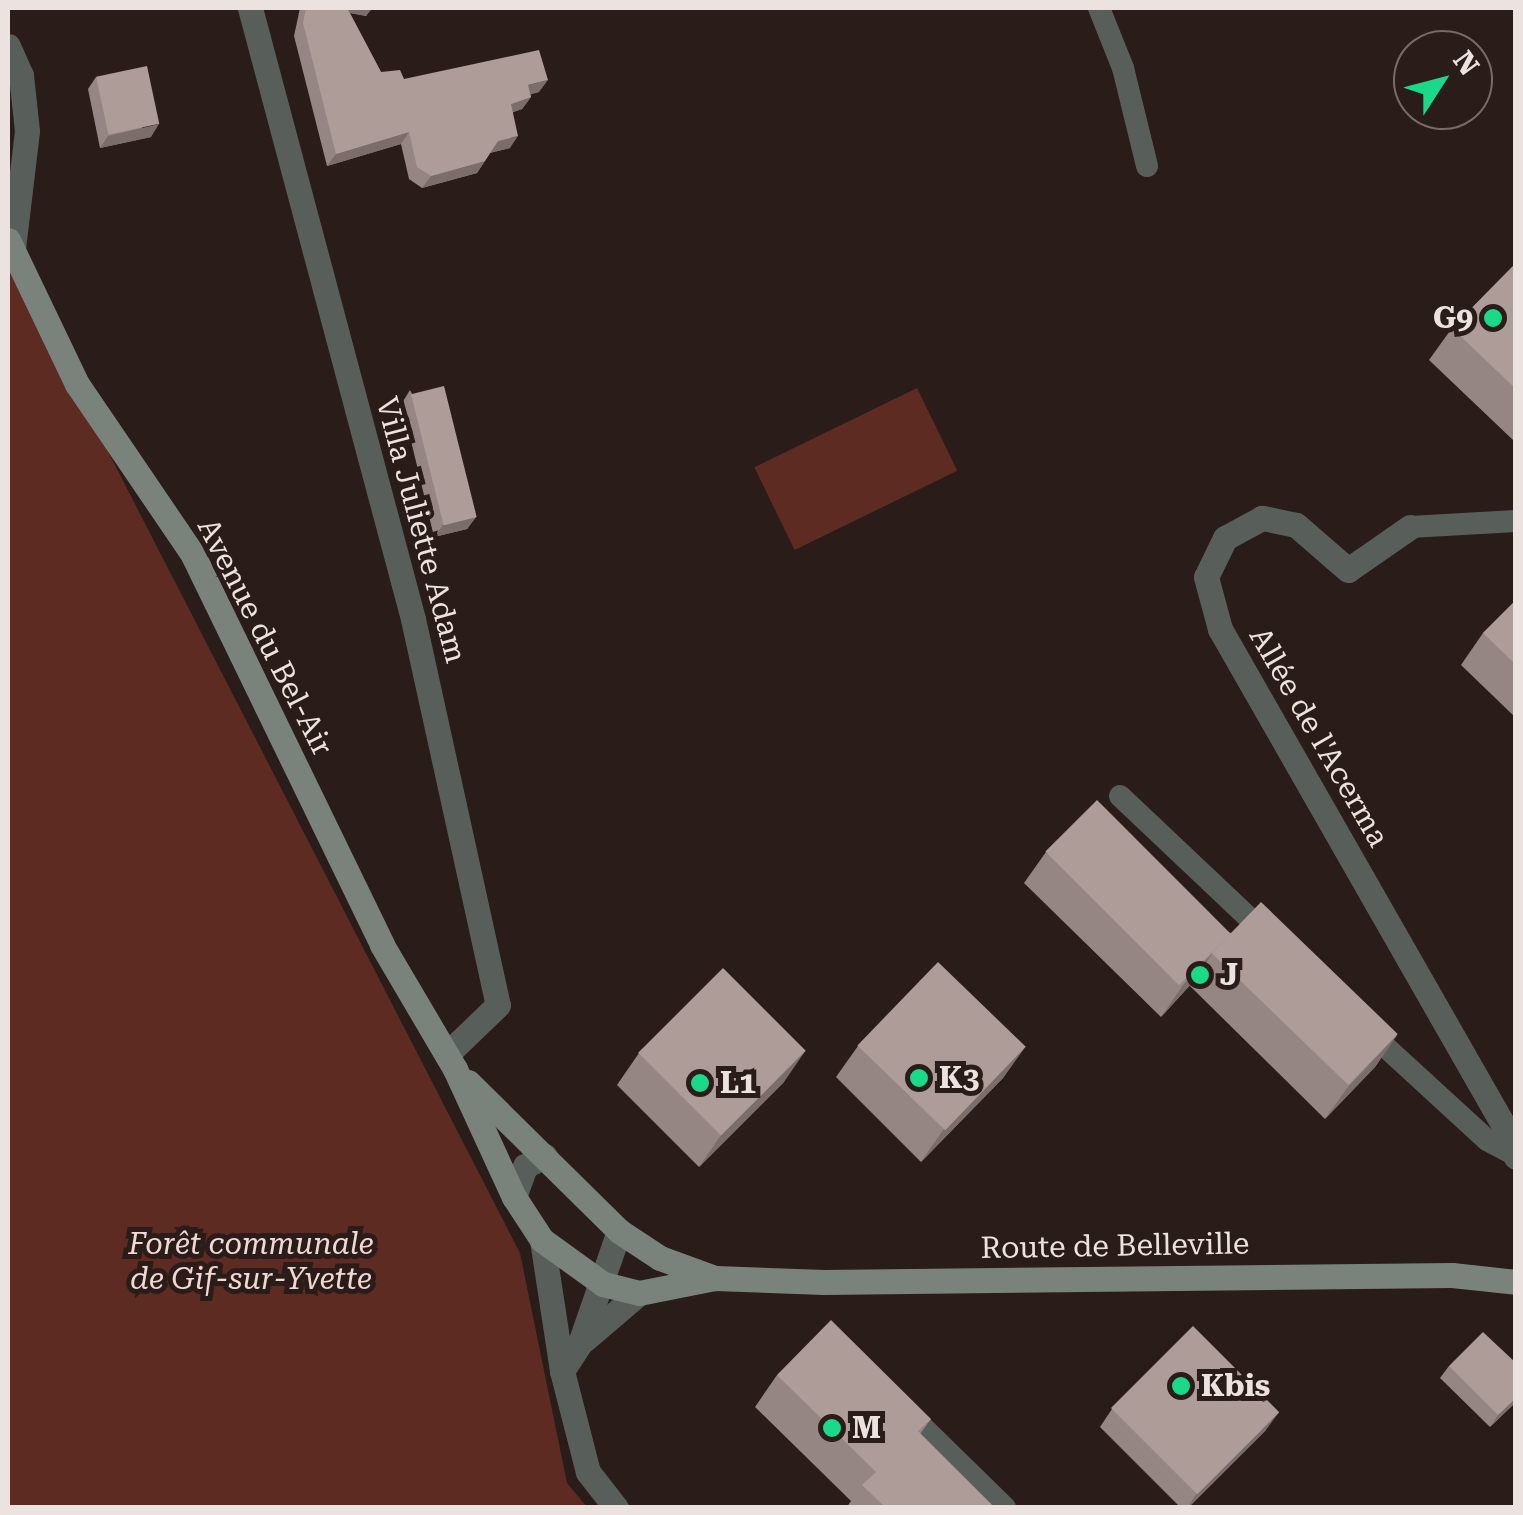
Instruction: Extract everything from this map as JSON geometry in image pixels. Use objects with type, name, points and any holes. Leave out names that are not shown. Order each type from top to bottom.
[{"type":"street","name":"Villa Juliette Adam","points":[[250,8],[413,619],[498,1005],[451,1062]]},
{"type":"street","points":[[8,46],[21,75],[27,130],[10,244]]},
{"type":"street","name":"Avenue du Bel-Air","points":[[10,244],[77,384],[193,555],[382,945],[451,1062]]},
{"type":"street","name":"Allée de l'Acerma","points":[[1410,527],[1348,570],[1296,525],[1262,518],[1224,538],[1206,577],[1220,629],[1504,1126],[1515,1156]]},
{"type":"street","name":"Route de Belleville","points":[[451,1062],[619,1231],[660,1258],[715,1278]]},
{"type":"street","name":"Route de Belleville","points":[[451,1062],[514,1197],[542,1240],[603,1284],[640,1293],[715,1278],[824,1282],[1452,1276],[1516,1282]]},
{"type":"street","points":[[514,1197],[526,1166],[544,1156]]},
{"type":"street","points":[[562,1371],[580,1343],[619,1231]]},
{"type":"street","points":[[542,1240],[562,1371],[588,1472],[616,1508]]},
{"type":"street","points":[[580,1343],[640,1293]]},
{"type":"street","points":[[878,1386],[1003,1508]]},
{"type":"lane","points":[[1099,8],[1122,68],[1147,166]]},
{"type":"lane","points":[[1410,527],[1516,521]]},
{"type":"lane","points":[[1120,796],[1287,955]]},
{"type":"lane","points":[[1343,1008],[1487,1140],[1515,1156]]},
{"type":"green space","name":"Forêt communale de Gif-sur-Yvette","points":[[8,257],[520,1253],[567,1483],[587,1507],[8,1507]]},
{"type":"green space","points":[[917,388],[957,471],[795,550],[754,467]]},
{"type":"building","points":[[306,8],[347,8],[381,72],[400,70],[404,79],[539,50],[548,80],[528,85],[531,97],[511,104],[518,136],[498,141],[485,161],[431,176],[417,167],[409,132],[336,154],[303,23]]},
{"type":"building","points":[[147,66],[159,124],[108,135],[96,77]]},
{"type":"building","points":[[1516,263],[1516,389],[1452,328]]},
{"type":"building","points":[[444,386],[477,517],[444,525],[411,394]]},
{"type":"building","points":[[1516,600],[1516,665],[1483,633]]},
{"type":"building","points":[[1097,800],[1231,934],[1179,985],[1045,852]]},
{"type":"building","points":[[1261,902],[1398,1034],[1348,1085],[1212,953]]},
{"type":"building","name":"K3","points":[[938,962],[1026,1047],[945,1130],[857,1045]]},
{"type":"building","name":"L1","points":[[723,968],[806,1051],[721,1136],[638,1053]]},
{"type":"building","points":[[831,1320],[931,1419],[918,1431],[995,1508],[886,1508],[862,1485],[876,1472],[777,1375]]},
{"type":"building","name":"Kbis","points":[[1193,1326],[1279,1412],[1197,1494],[1111,1408]]},
{"type":"building","points":[[1483,1332],[1516,1363],[1516,1398],[1498,1415],[1449,1366]]},
{"type":"place","name":"G9","points":[[1493,318]]},
{"type":"place","name":"J","points":[[1200,975]]},
{"type":"place","name":"K3","points":[[919,1078]]},
{"type":"place","name":"L1","points":[[700,1083]]},
{"type":"place","name":"Kbis","points":[[1181,1386]]},
{"type":"place","name":"M","points":[[832,1428]]}]
